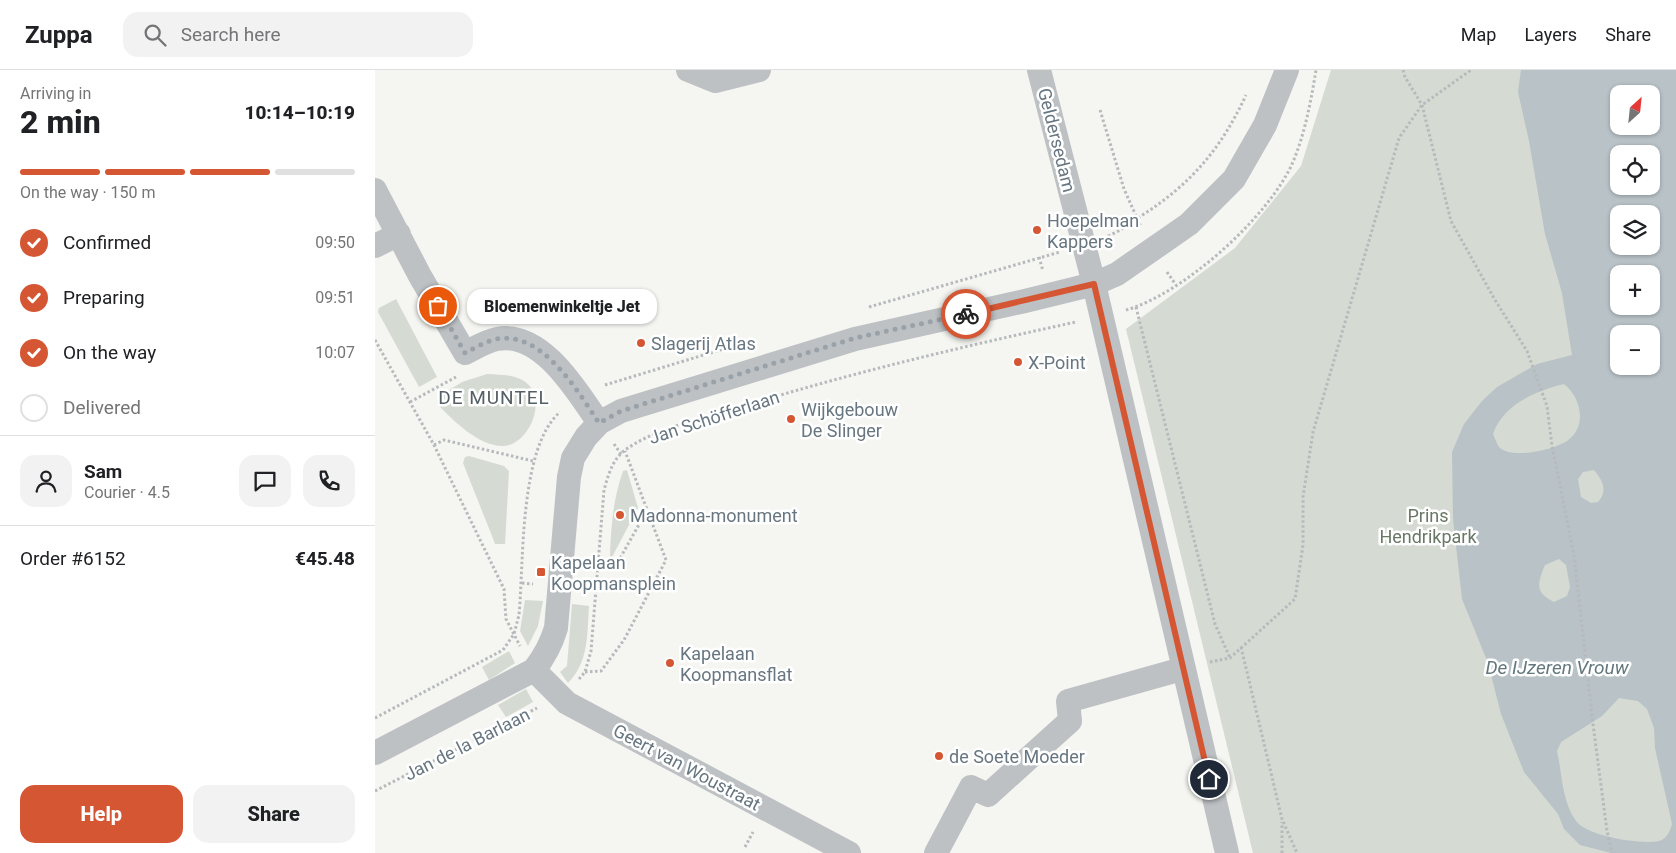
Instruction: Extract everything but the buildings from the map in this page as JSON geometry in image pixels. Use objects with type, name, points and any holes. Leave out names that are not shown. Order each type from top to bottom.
[{"type":"street","points":[[688,70],[715,81],[759,70]]},
{"type":"street","name":"Geldersedam","points":[[1039,70],[1094,284],[1182,669],[1227,853]]},
{"type":"street","name":"Jan Schöfferlaan","points":[[599,423],[626,409],[855,338],[1094,284],[1117,274],[1153,251],[1189,224],[1234,179],[1265,125],[1287,70]]},
{"type":"street","points":[[375,190],[465,353],[497,339],[522,341],[537,349],[559,367],[599,423],[586,437],[573,458],[569,477],[556,628],[551,646],[534,670]]},
{"type":"street","points":[[375,246],[399,234]]},
{"type":"street","points":[[936,853],[971,787],[987,795],[1070,720],[1068,700],[1182,669]]},
{"type":"street","name":"Geert van Woustraat","points":[[534,670],[559,696],[849,853]]},
{"type":"street","name":"Jan de la Barlaan","points":[[375,753],[534,670]]},
{"type":"path","points":[[1403,70],[1405,77],[1422,105],[1451,221],[1495,300],[1527,351],[1547,406],[1552,446],[1574,555],[1593,724],[1607,831],[1612,853]]},
{"type":"path","points":[[1182,669],[1230,658],[1295,599],[1303,545],[1303,497],[1313,432],[1399,138],[1422,105],[1471,70]]},
{"type":"path","points":[[1084,247],[1114,234],[1184,186],[1207,160],[1233,124],[1249,88]]},
{"type":"path","points":[[1100,110],[1124,189],[1137,219],[1153,251],[1176,285]]},
{"type":"path","points":[[1136,307],[1215,624],[1230,658]]},
{"type":"path","name":"Jan Schöfferlaan","points":[[596,566],[604,490],[609,472],[625,450],[652,434],[819,382],[933,353],[1101,317]]},
{"type":"path","points":[[375,340],[434,445],[504,589],[506,619],[514,634]]},
{"type":"path","points":[[411,402],[473,367],[465,353]]},
{"type":"path","points":[[375,718],[503,650],[514,634],[519,615],[529,476],[533,461],[538,445],[556,416],[580,395]]},
{"type":"path","points":[[434,445],[444,440],[533,461]]},
{"type":"path","points":[[585,672],[601,671],[613,656],[624,640],[666,560],[625,450]]},
{"type":"path","points":[[578,564],[614,569],[641,521],[649,516]]},
{"type":"path","points":[[559,696],[585,672],[591,651],[596,566]]},
{"type":"path","points":[[522,583],[539,585]]},
{"type":"path","points":[[1241,647],[1282,819],[1297,853]]},
{"type":"path","name":"Jan de la Barlaan","points":[[375,791],[559,696]]},
{"type":"path","points":[[1282,819],[1282,853]]},
{"type":"green space","name":"Prins Hendrikpark","points":[[1331,70],[1676,70],[1676,853],[1253,853],[1126,329],[1235,248],[1301,166]]},
{"type":"green space","points":[[396,299],[437,377],[419,387],[378,312],[379,308]]},
{"type":"green space","points":[[487,374],[506,375],[524,381],[531,388],[535,398],[536,408],[528,429],[522,437],[504,446],[485,442],[476,437],[437,404],[438,397],[462,382]]},
{"type":"green space","points":[[469,456],[504,466],[509,471],[505,544],[495,544],[463,463],[465,457]]},
{"type":"green space","points":[[627,470],[638,508],[612,557],[610,556],[610,545],[615,503],[623,471]]},
{"type":"green space","points":[[525,600],[543,601],[538,626],[528,646],[520,631]]},
{"type":"green space","points":[[572,604],[589,606],[586,647],[580,666],[568,683],[560,672],[567,666]]},
{"type":"green space","points":[[509,651],[515,663],[489,680],[482,667]]},
{"type":"green space","points":[[526,689],[533,702],[506,717],[498,705]]},
{"type":"water","name":"De IJzeren Vrouw","points":[[1521,70],[1676,70],[1676,853],[1611,853],[1580,845],[1564,829],[1558,814],[1524,772],[1501,714],[1488,663],[1462,599],[1453,519],[1452,452],[1464,424],[1482,401],[1497,387],[1537,364],[1572,355],[1562,293],[1545,234],[1529,141],[1518,92]],"holes":[[[1564,384],[1575,396],[1580,412],[1578,428],[1574,435],[1561,444],[1533,452],[1514,453],[1500,448],[1493,434],[1504,415],[1512,407],[1531,395]],[[1594,470],[1600,478],[1604,490],[1598,502],[1591,503],[1581,497],[1578,479],[1583,472]],[[1559,559],[1566,565],[1570,587],[1567,596],[1554,602],[1543,595],[1539,587],[1545,565]],[[1619,698],[1638,701],[1647,709],[1654,728],[1655,748],[1672,824],[1666,837],[1662,840],[1651,842],[1615,838],[1591,831],[1576,821],[1571,813],[1563,787],[1557,751],[1561,742],[1602,716]]]},
{"type":"way so far","points":[[438,306],[465,353],[497,339],[510,338],[522,341],[537,349],[559,367],[599,423],[621,411],[855,338],[966,314]]},
{"type":"place","name":"Hoepelman Kappers","points":[[1037,230]]},
{"type":"place","name":"Bloemenwinkeltje Jet","points":[[438,306]]},
{"type":"place","name":"Slagerij Atlas","points":[[641,343]]},
{"type":"place","name":"X-Point","points":[[1018,362]]},
{"type":"place","name":"Wijkgebouw De Slinger","points":[[791,419]]},
{"type":"place","name":"Madonna-monument","points":[[620,515]]},
{"type":"place","name":"Kapelaan Koopmansplein","points":[[541,572]]},
{"type":"place","name":"Kapelaan Koopmansflat","points":[[670,663]]},
{"type":"place","name":"de Soete Moeder","points":[[939,756]]},
{"type":"district","name":"DE MUNTEL","points":[[494,397]]},
{"type":"route","points":[[966,314],[1094,284],[1209,779]]}]
